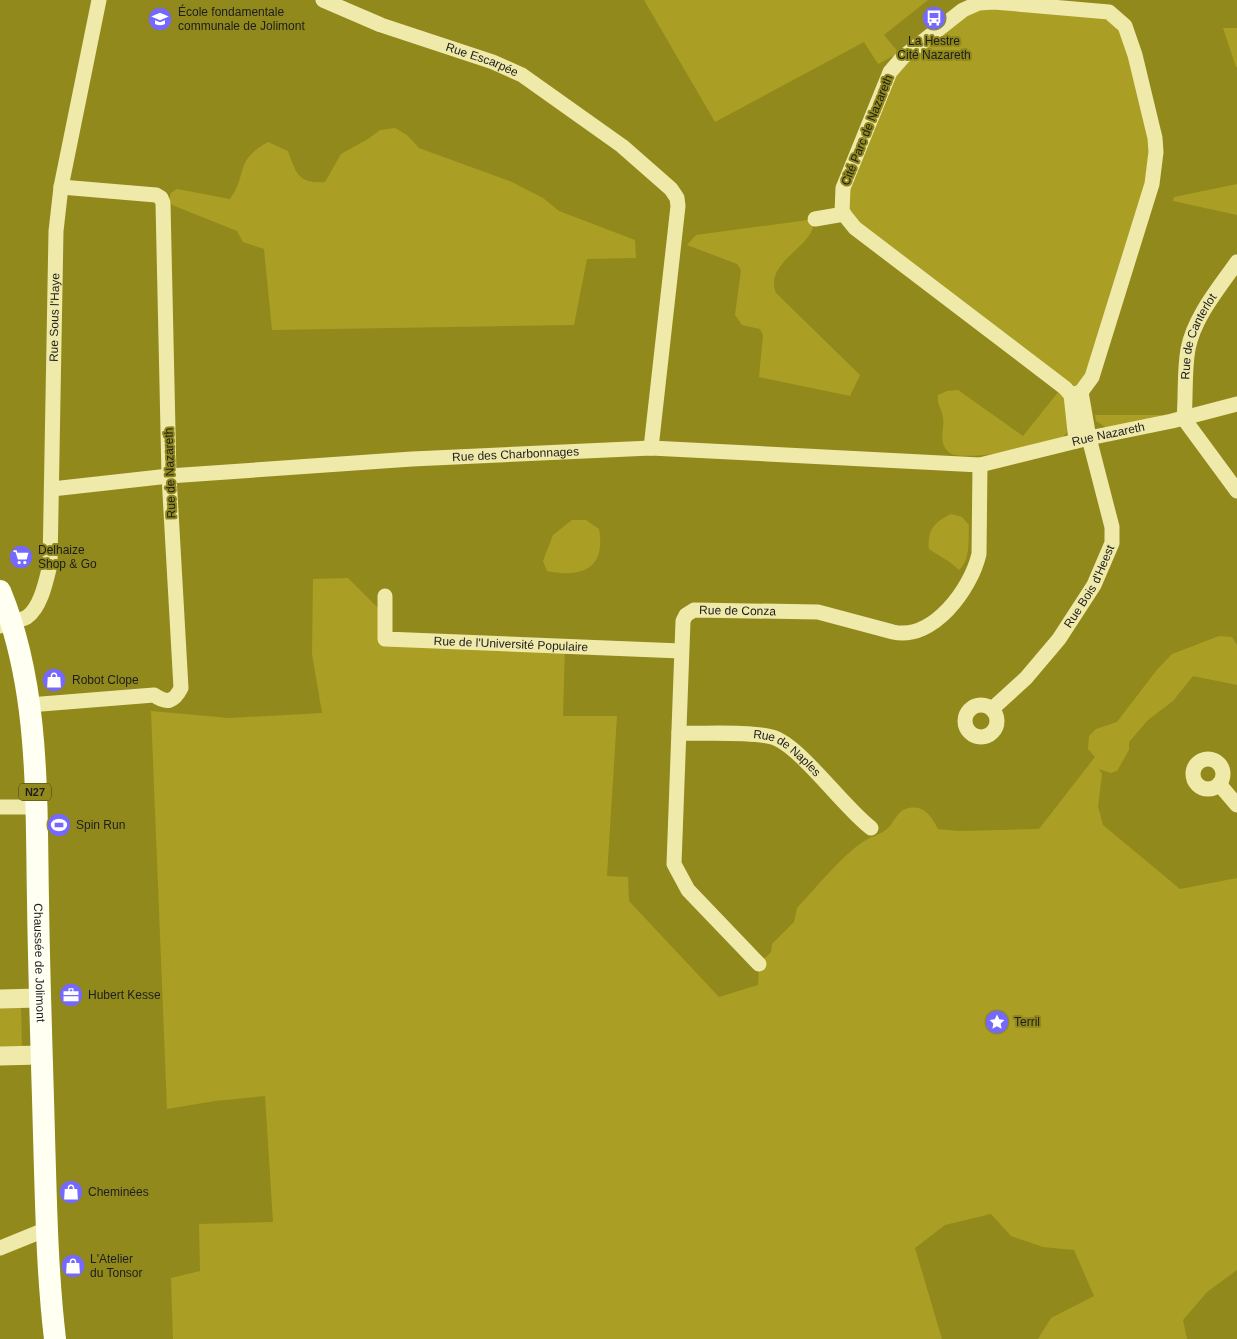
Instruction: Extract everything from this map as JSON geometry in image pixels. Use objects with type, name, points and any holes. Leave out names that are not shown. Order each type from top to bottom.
[{"type":"main road","name":"Chaussée de Jolimont","points":[[0,591],[6,624],[24,667],[29,705],[36,807],[39,998],[47,1229],[50,1297],[55,1339]]},
{"type":"street","name":"Rue Sous l'Haye","points":[[6,624],[28,616],[36,607],[50,566],[55,241],[61,187],[100,0]]},
{"type":"street","name":"Rue Escarpée","points":[[323,0],[381,25],[514,71],[530,80],[626,149],[671,189],[677,198],[678,206],[651,448]]},
{"type":"street","name":"Cité Parc de Nazareth","points":[[844,214],[841,202],[843,188],[890,72],[903,57],[963,10],[979,3],[994,2],[1109,12],[1117,17],[1125,26],[1135,55],[1154,138],[1154,169],[1092,377],[1076,393]]},
{"type":"street","name":"Rue de Nazareth","points":[[29,705],[154,695],[168,702],[176,696],[181,688],[169,476],[161,198],[156,194],[61,187]]},
{"type":"street","points":[[815,218],[844,214],[855,228],[1045,372],[1076,393],[1083,439]]},
{"type":"street","name":"Rue de Canterlot","points":[[1184,418],[1186,369],[1192,336],[1198,323],[1237,262]]},
{"type":"street","name":"Rue Nazareth","points":[[980,465],[1083,439],[1184,418],[1237,404]]},
{"type":"street","points":[[1184,418],[1237,491]]},
{"type":"street","name":"Rue Bois d'Heest","points":[[992,709],[1026,678],[1059,639],[1094,585],[1112,543],[1112,527],[1083,439]]},
{"type":"street","name":"Rue des Charbonnages","points":[[52,489],[169,476],[412,459],[651,448],[980,465]]},
{"type":"street","name":"Rue de Conza","points":[[759,964],[688,890],[674,864],[683,621],[694,610],[818,612],[898,634],[916,633],[931,623],[962,593],[976,566],[979,554],[980,465]]},
{"type":"street","name":"Rue de l'Université Populaire","points":[[385,596],[384,646],[681,651]]},
{"type":"street","name":"Rue de Naples","points":[[679,733],[763,735],[784,742],[855,816],[870,828]]},
{"type":"street","points":[[1219,784],[1237,805]]},
{"type":"street","points":[[0,807],[36,807]]},
{"type":"street","points":[[0,999],[39,998]]},
{"type":"street","points":[[0,1056],[41,1056]]},
{"type":"street","points":[[0,1248],[47,1229]]},
{"type":"shaded area","points":[[644,0],[928,0],[884,35],[899,53],[878,64],[864,42],[715,122]]},
{"type":"shaded area","points":[[971,6],[1117,15],[1157,153],[1083,397],[855,230],[842,196],[897,65]]},
{"type":"shaded area","points":[[1223,28],[1237,28],[1237,67],[1236,67]]},
{"type":"shaded area","points":[[395,128],[407,135],[419,148],[512,182],[543,198],[559,211],[635,240],[636,258],[587,259],[574,325],[272,330],[264,249],[243,242],[237,231],[172,205],[169,199],[171,193],[177,189],[230,199],[236,190],[243,168],[250,156],[268,142],[288,151],[296,171],[304,179],[325,182],[341,154],[380,130]]},
{"type":"shaded area","points":[[1237,184],[1237,215],[1173,201],[1174,197]]},
{"type":"shaded area","points":[[815,219],[811,233],[778,269],[774,284],[776,293],[860,375],[850,396],[759,377],[763,335],[760,329],[742,325],[735,315],[741,270],[737,264],[687,245],[696,235]]},
{"type":"shaded area","points":[[958,390],[1023,436],[1059,391],[1067,399],[1070,427],[1060,439],[1039,446],[987,455],[971,456],[950,453],[943,441],[943,417],[938,395],[947,391]]},
{"type":"shaded area","points":[[1095,415],[1160,415],[1172,421],[1110,430],[1096,421]]},
{"type":"shaded area","points":[[951,514],[962,517],[969,525],[967,555],[963,566],[959,570],[929,549],[929,537],[933,528],[940,520]]},
{"type":"shaded area","points":[[572,520],[586,520],[599,529],[599,553],[595,562],[589,568],[571,573],[547,571],[543,561],[553,535]]},
{"type":"shaded area","points":[[348,578],[385,615],[385,639],[565,646],[563,716],[617,716],[607,876],[628,877],[629,901],[719,997],[758,985],[759,964],[771,952],[772,944],[794,922],[797,908],[844,857],[863,842],[887,829],[902,811],[909,808],[923,810],[930,816],[938,829],[958,831],[1039,829],[1095,757],[1088,749],[1089,736],[1096,729],[1117,722],[1156,671],[1172,654],[1219,636],[1232,637],[1237,645],[1237,685],[1193,676],[1173,701],[1148,720],[1129,742],[1129,750],[1117,771],[1111,773],[1099,769],[1102,774],[1098,806],[1103,825],[1180,889],[1237,878],[1237,1270],[1207,1292],[1183,1320],[1187,1339],[1038,1339],[1051,1318],[1094,1296],[1074,1250],[1043,1247],[1011,1236],[991,1214],[945,1225],[915,1248],[942,1339],[173,1339],[171,1278],[200,1271],[199,1224],[273,1222],[265,1096],[215,1101],[167,1109],[151,711],[229,718],[322,713],[312,654],[313,579]]},
{"type":"shaded area","points":[[21,1007],[22,1048],[0,1048],[0,1008]]},
{"type":"place","name":"La Hestre Cité Nazareth","points":[[934,18]]},
{"type":"place","name":"École fondamentale communale de Jolimont","points":[[160,19]]},
{"type":"place","name":"Delhaize Shop & Go","points":[[21,557]]},
{"type":"place","name":"Robot Clope","points":[[54,680]]},
{"type":"place","name":"Spin Run","points":[[59,825]]},
{"type":"place","name":"Hubert Kesse","points":[[71,995]]},
{"type":"place","name":"Terril","points":[[997,1022]]},
{"type":"place","name":"Cheminées","points":[[71,1192]]},
{"type":"place","name":"L'Atelier du Tonsor","points":[[73,1266]]}]
